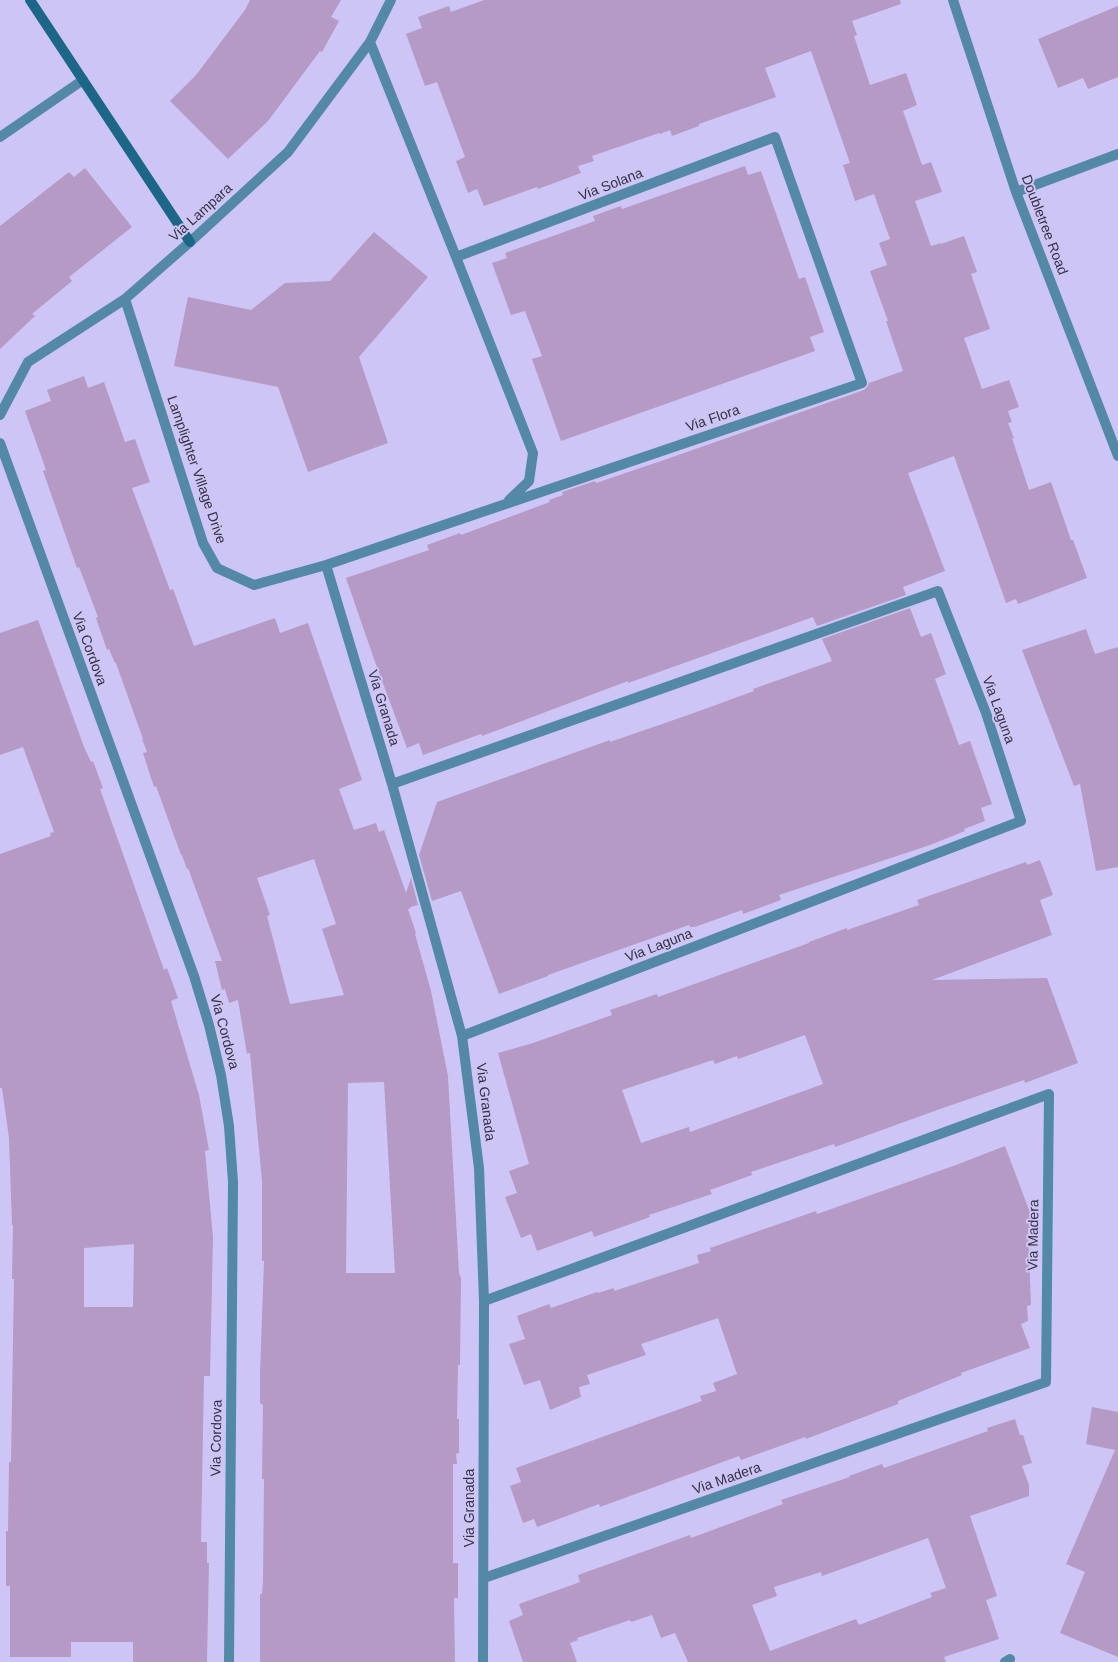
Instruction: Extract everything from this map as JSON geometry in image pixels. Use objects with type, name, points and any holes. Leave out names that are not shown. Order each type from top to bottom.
[{"type":"street","points":[[30,0],[190,242]]},
{"type":"street","name":"Doubletree Road","points":[[953,0],[1016,192],[1118,456]]},
{"type":"street","name":"Via Lampara","points":[[0,415],[28,362],[125,298],[190,242],[288,152],[370,42],[394,1]]},
{"type":"street","points":[[370,42],[533,453],[530,481],[505,503]]},
{"type":"street","points":[[0,137],[83,80]]},
{"type":"street","name":"Via Solana","points":[[456,257],[775,137]]},
{"type":"street","name":"Via Flora","points":[[326,566],[505,503],[862,383],[775,137]]},
{"type":"street","points":[[1016,192],[1118,154]]},
{"type":"street","name":"Lamplighter Village Drive","points":[[125,298],[203,543],[217,568],[254,586],[326,566]]},
{"type":"street","name":"Via Cordova","points":[[0,443],[194,976],[210,1025],[221,1075],[229,1126],[234,1182],[229,1662]]},
{"type":"street","name":"Via Granada","points":[[326,566],[392,784],[462,1036],[479,1168],[484,1301],[483,1662]]},
{"type":"street","name":"Via Laguna","points":[[392,784],[938,591],[986,714],[1021,821],[462,1036]]},
{"type":"street","name":"Via Madera","points":[[484,1301],[1049,1094],[1046,1382],[484,1578]]},
{"type":"building","points":[[250,0],[341,0],[331,17],[339,21],[322,52],[320,51],[268,121],[228,159],[170,101],[196,75],[245,10]]},
{"type":"building","points":[[484,0],[900,0],[901,4],[852,21],[857,35],[854,36],[870,85],[906,73],[917,105],[903,111],[922,165],[931,162],[942,192],[915,201],[931,246],[964,236],[977,272],[971,274],[990,329],[964,338],[982,389],[1009,380],[1019,407],[1008,411],[1012,422],[1008,423],[1029,490],[1051,482],[1071,540],[1073,540],[1087,578],[1018,604],[1016,599],[1006,603],[954,456],[908,473],[945,571],[903,587],[906,595],[817,626],[813,617],[628,683],[628,681],[482,736],[481,734],[423,755],[419,743],[407,748],[346,578],[429,550],[427,545],[460,533],[461,535],[550,502],[549,500],[563,495],[562,492],[595,481],[596,483],[864,390],[869,383],[903,371],[870,271],[887,265],[879,243],[890,239],[874,194],[855,201],[843,165],[850,163],[811,51],[765,68],[776,97],[699,124],[699,126],[672,136],[670,130],[592,156],[594,161],[578,166],[581,173],[484,206],[477,189],[468,193],[456,161],[465,157],[437,82],[425,86],[406,34],[422,28],[418,17],[449,6],[451,12]]},
{"type":"building","points":[[1118,6],[1118,77],[1088,89],[1083,78],[1058,88],[1038,39]]},
{"type":"building","points":[[745,166],[748,175],[761,171],[799,279],[805,277],[824,332],[810,337],[815,351],[561,441],[532,359],[542,356],[525,311],[511,315],[492,263],[507,258],[505,253],[595,221],[593,216],[621,206],[622,209]]},
{"type":"building","points":[[85,168],[132,227],[69,277],[72,281],[32,314],[35,316],[0,349],[0,226],[69,172],[74,177]]},
{"type":"building","points":[[374,232],[428,277],[359,357],[388,443],[308,472],[278,387],[174,366],[188,297],[251,310],[285,283],[330,281]]},
{"type":"building","points":[[84,376],[88,388],[104,382],[125,442],[135,439],[150,482],[132,488],[170,590],[173,589],[194,646],[275,618],[280,633],[308,623],[362,780],[339,789],[354,830],[376,823],[379,832],[384,830],[406,893],[411,878],[418,905],[408,909],[431,991],[448,1076],[459,1273],[461,1278],[457,1419],[459,1419],[459,1453],[456,1454],[457,1464],[453,1464],[453,1563],[458,1563],[458,1598],[454,1598],[455,1662],[260,1662],[264,1479],[262,1479],[263,1405],[260,1403],[260,1373],[264,1261],[262,1261],[262,1181],[250,1053],[247,1054],[238,1000],[229,1003],[225,989],[222,990],[215,961],[222,961],[156,786],[154,787],[143,753],[147,752],[143,739],[116,663],[109,649],[107,650],[96,618],[98,617],[79,567],[77,568],[43,471],[46,470],[25,411],[51,401],[47,390]],"holes":[[[314,859],[336,924],[322,929],[344,995],[290,1004],[267,916],[270,915],[257,878]],[[384,1082],[395,1273],[346,1273],[348,1083]]]},
{"type":"building","points":[[910,608],[921,637],[931,633],[946,674],[935,679],[959,745],[970,741],[992,804],[981,808],[985,821],[930,845],[779,895],[781,900],[743,914],[742,910],[695,927],[690,927],[689,925],[499,994],[461,891],[432,901],[419,855],[437,802],[610,740],[610,742],[691,714],[754,691],[753,689],[832,661],[822,639]]},
{"type":"building","points":[[38,620],[84,747],[91,762],[93,761],[103,788],[100,789],[164,970],[167,968],[178,998],[171,1001],[199,1095],[209,1150],[205,1151],[213,1237],[210,1376],[204,1376],[201,1542],[207,1542],[207,1563],[209,1563],[207,1662],[133,1662],[133,1642],[71,1642],[71,1657],[10,1657],[10,1586],[6,1586],[6,1531],[8,1531],[9,1462],[11,1462],[14,1279],[12,1279],[13,1225],[9,1138],[2,1088],[0,1088],[0,854],[51,836],[50,833],[54,832],[23,747],[0,755],[0,633]],"holes":[[[134,1244],[133,1307],[84,1307],[84,1248]]]},
{"type":"building","points":[[1086,629],[1095,654],[1118,647],[1118,867],[1096,871],[1080,784],[1074,786],[1022,650]]},
{"type":"building","points":[[1040,860],[1053,895],[1040,900],[1052,935],[932,980],[1047,978],[1078,1063],[1025,1083],[1024,1080],[940,1109],[835,1147],[834,1144],[751,1172],[752,1175],[710,1190],[712,1194],[649,1215],[650,1217],[594,1237],[592,1231],[537,1251],[531,1234],[521,1238],[505,1197],[517,1193],[509,1171],[529,1164],[498,1053],[533,1043],[612,1015],[610,1010],[657,994],[658,997],[847,928],[847,930],[919,905],[917,900],[1026,862],[1027,865]],"holes":[[[805,1035],[823,1084],[690,1132],[689,1127],[641,1143],[622,1090],[713,1060],[715,1064],[737,1056],[738,1059]]]},
{"type":"building","points":[[1005,1146],[1035,1226],[1028,1228],[1031,1305],[1027,1306],[1028,1321],[1021,1324],[1030,1348],[961,1373],[962,1375],[898,1401],[898,1404],[806,1439],[805,1437],[741,1460],[739,1456],[600,1507],[599,1504],[537,1527],[534,1519],[523,1523],[510,1486],[521,1482],[516,1468],[702,1401],[700,1396],[716,1391],[713,1383],[737,1374],[718,1318],[641,1344],[646,1355],[587,1375],[590,1384],[579,1387],[581,1397],[550,1410],[540,1380],[524,1385],[509,1344],[525,1339],[517,1316],[549,1304],[551,1308],[597,1292],[614,1288],[614,1291],[699,1263],[697,1255],[711,1251],[710,1248],[816,1211],[817,1214]]},
{"type":"building","points":[[1092,1407],[1118,1412],[1118,1657],[1060,1633],[1085,1572],[1066,1564],[1115,1450],[1086,1444]]},
{"type":"building","points":[[1015,1419],[1020,1435],[1023,1435],[1032,1463],[1022,1466],[1029,1485],[1029,1496],[970,1516],[997,1596],[986,1600],[999,1639],[944,1657],[946,1662],[688,1662],[675,1633],[661,1638],[652,1615],[631,1622],[630,1620],[577,1638],[578,1640],[570,1643],[577,1662],[523,1662],[509,1621],[523,1615],[519,1604],[580,1582],[578,1575],[690,1535],[691,1538],[783,1504],[781,1500],[850,1477],[882,1464],[884,1468],[988,1431],[987,1428]],"holes":[[[928,1538],[946,1588],[930,1593],[932,1597],[859,1625],[856,1619],[770,1651],[752,1605],[777,1596],[774,1587],[821,1572],[822,1576]]]}]
